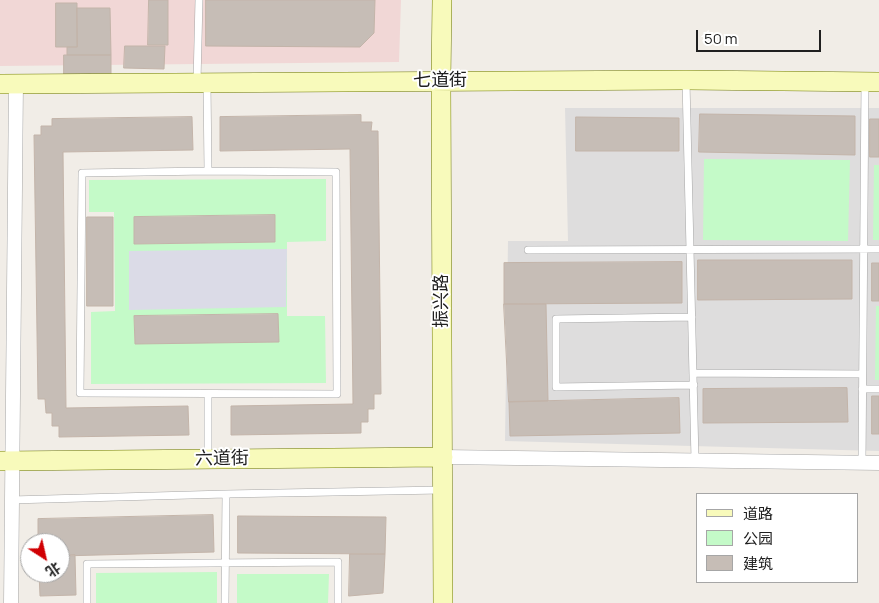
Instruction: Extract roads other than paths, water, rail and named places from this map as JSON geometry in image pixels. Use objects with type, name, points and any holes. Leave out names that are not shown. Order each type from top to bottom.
[{"type":"street","name":"振兴路","points":[[442,0],[443,603]]},
{"type":"street","name":"七道街","points":[[8,83],[686,80],[872,82]]},
{"type":"street","points":[[8,83],[6,461],[12,500],[10,603]]},
{"type":"street","name":"六道街","points":[[6,461],[443,457]]},
{"type":"street","points":[[443,457],[879,463]]},
{"type":"lane","points":[[199,0],[208,171]]},
{"type":"lane","points":[[686,80],[695,460]]},
{"type":"lane","points":[[862,462],[863,249],[872,82]]},
{"type":"lane","points":[[208,171],[336,172],[337,394],[80,393],[82,173],[208,171]]},
{"type":"lane","points":[[528,250],[879,249]]},
{"type":"lane","points":[[692,317],[556,319],[556,387],[694,385]]},
{"type":"lane","points":[[693,373],[862,374]]},
{"type":"lane","points":[[862,389],[879,389]]},
{"type":"lane","points":[[208,394],[208,459]]},
{"type":"lane","points":[[12,500],[443,490]]},
{"type":"lane","points":[[225,603],[226,494]]},
{"type":"lane","points":[[87,603],[87,564],[338,562],[338,603]]}]
